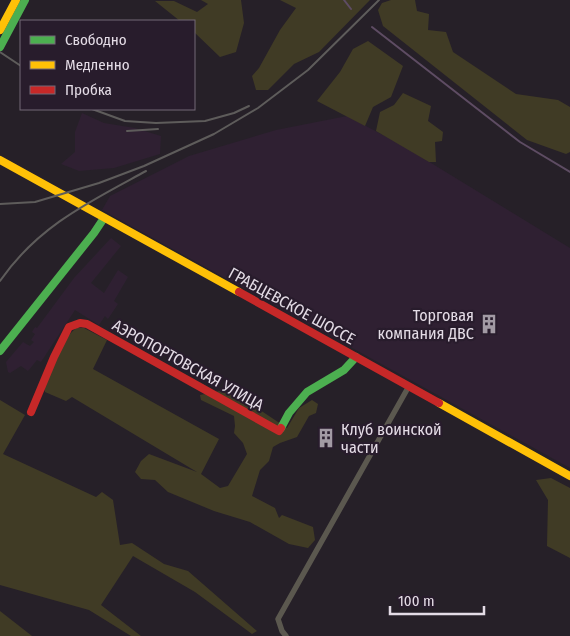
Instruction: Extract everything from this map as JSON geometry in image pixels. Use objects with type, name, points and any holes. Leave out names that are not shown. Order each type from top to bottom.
[{"type":"main road","points":[[0,30],[16,5],[25,0]]},
{"type":"main road","points":[[0,46],[16,5]]},
{"type":"main road","name":"ГРАБЦЕВСКОЕ ШОССЕ","points":[[0,160],[570,476]]},
{"type":"main road","points":[[0,351],[104,218]]},
{"type":"main road","name":"АЭРОПОРТОВСКАЯ УЛИЦА","points":[[31,412],[69,327],[80,323],[87,324],[278,431],[307,392],[344,370],[356,358]]},
{"type":"street","points":[[286,636],[278,619],[409,386]]},
{"type":"shaded area","points":[[201,0],[241,0],[244,23],[236,52],[220,57],[195,33],[195,20],[179,20],[155,1],[174,1],[197,12],[208,4]]},
{"type":"shaded area","points":[[280,0],[370,0],[319,52],[294,64],[268,90],[256,90],[252,76],[259,68],[280,30],[296,8]]},
{"type":"shaded area","points":[[391,0],[415,0],[417,11],[429,14],[428,30],[446,32],[453,52],[516,94],[558,100],[570,107],[570,152],[566,154],[527,140],[383,26],[378,10],[382,3]]},
{"type":"shaded area","points":[[368,41],[403,66],[391,97],[373,107],[365,126],[317,101],[340,72],[353,49]]},
{"type":"shaded area","points":[[403,93],[431,106],[428,121],[443,132],[442,141],[435,142],[436,162],[429,162],[376,131],[380,112],[394,105]]},
{"type":"shaded area","points":[[82,113],[104,123],[135,128],[161,136],[160,154],[114,168],[79,171],[61,164],[75,152],[75,132]]},
{"type":"shaded area","points":[[347,116],[400,144],[570,248],[570,468],[102,210],[110,196],[189,156],[276,130]]},
{"type":"shaded area","points":[[111,238],[121,246],[91,283],[104,293],[118,270],[128,277],[114,301],[118,304],[108,319],[105,316],[99,325],[75,310],[41,362],[37,360],[28,371],[21,366],[10,373],[8,372],[6,362],[23,342],[30,346],[34,342],[31,340],[35,334],[32,332],[35,327],[37,328],[74,278]]},
{"type":"shaded area","points":[[77,328],[84,328],[107,340],[93,369],[219,439],[201,474],[220,488],[228,486],[247,454],[243,443],[234,433],[234,416],[201,400],[200,395],[231,390],[250,395],[251,404],[287,428],[299,408],[312,400],[318,404],[316,413],[309,416],[297,437],[273,447],[269,461],[260,470],[252,496],[275,508],[279,518],[282,515],[313,527],[315,540],[308,548],[289,544],[250,522],[214,511],[168,492],[155,480],[141,479],[135,472],[141,461],[149,454],[197,472],[72,397],[66,401],[45,392],[44,387],[58,354],[67,338]]},
{"type":"shaded area","points":[[0,400],[25,415],[3,454],[96,497],[102,492],[113,500],[120,545],[132,543],[164,564],[188,571],[257,631],[252,634],[195,592],[133,556],[101,605],[141,636],[131,636],[89,610],[0,585]]},
{"type":"shaded area","points":[[551,478],[570,488],[570,558],[547,546],[548,500],[536,480]]},
{"type":"shaded area","points":[[0,611],[32,636],[0,636]]},
{"type":"waterway","points":[[344,0],[351,9]]},
{"type":"waterway","points":[[372,27],[520,142],[570,172]]},
{"type":"railway","points":[[0,204],[35,202],[99,183],[144,166],[214,134],[258,108],[308,70],[379,0]]},
{"type":"railway","points":[[0,52],[20,65]]},
{"type":"railway","points":[[95,110],[125,121],[156,123],[205,121],[234,113],[249,106]]},
{"type":"railway","points":[[127,131],[158,129]]},
{"type":"railway","points":[[0,281],[15,262],[48,230],[85,205],[146,171]]},
{"type":"traffic: fast","points":[[0,47],[25,0]]},
{"type":"traffic: fast","points":[[0,351],[104,218]]},
{"type":"traffic: fast","points":[[281,428],[289,413],[307,392],[344,370],[356,357]]},
{"type":"traffic: slow","points":[[0,30],[16,0]]},
{"type":"traffic: slow","points":[[0,160],[239,292]]},
{"type":"traffic: slow","points":[[439,403],[570,476]]},
{"type":"traffic: jam","points":[[239,292],[439,403]]},
{"type":"traffic: jam","points":[[31,412],[69,327],[80,323],[87,324],[279,431],[281,428]]},
{"type":"place","name":"Торговая компания ДВС","points":[[489,324]]},
{"type":"place","name":"Клуб воинской части","points":[[326,438]]}]
